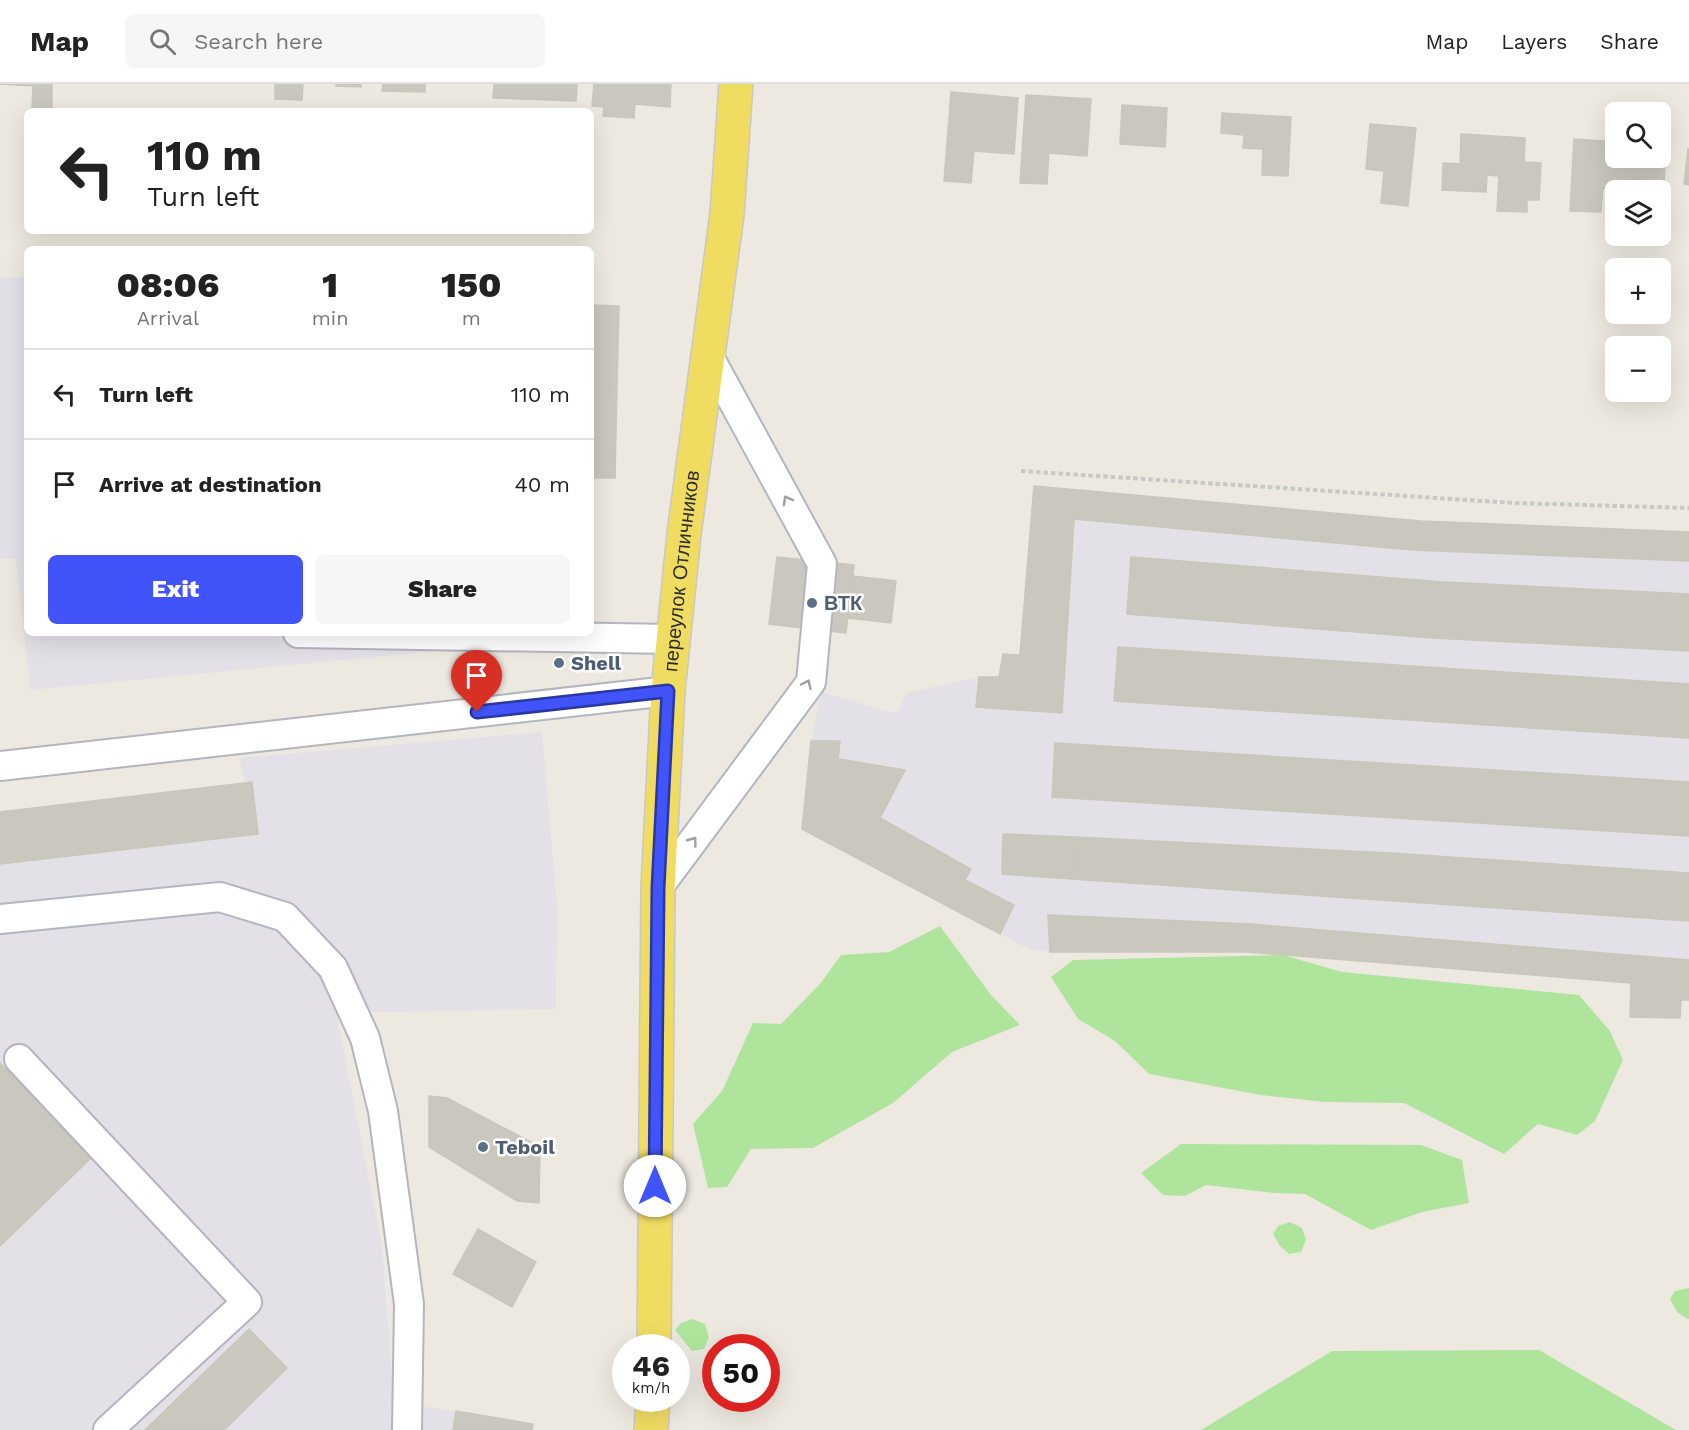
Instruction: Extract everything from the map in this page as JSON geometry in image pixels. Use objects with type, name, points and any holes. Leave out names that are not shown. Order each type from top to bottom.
[{"type":"main road","name":"переулок Отличников","points":[[654,1334],[658,888],[668,691],[727,214],[736,84]]},
{"type":"main road","points":[[651,1430],[652,1412]]},
{"type":"lane","points":[[658,888],[811,682],[822,564],[708,355]]},
{"type":"lane","points":[[486,636],[673,639]]},
{"type":"lane","points":[[0,766],[668,691]]},
{"type":"lane","points":[[0,920],[220,897],[285,917],[333,968],[365,1038],[383,1111],[409,1304],[407,1430]]},
{"type":"lane","points":[[19,1059],[247,1302],[108,1430]]},
{"type":"path","points":[[1021,471],[1514,503],[1689,508]]},
{"type":"shaded area","points":[[0,277],[24,277],[24,634],[16,559],[0,559]]},
{"type":"shaded area","points":[[1034,486],[1421,521],[1689,532],[1689,1000],[1681,1000],[1680,1018],[1630,1017],[1630,983],[1248,952],[1050,952],[1029,949],[802,829],[811,741],[821,692],[898,714],[906,693],[979,677],[999,677],[1003,654],[1020,655]]},
{"type":"shaded area","points":[[24,636],[501,636],[501,645],[30,690]]},
{"type":"shaded area","points":[[542,732],[557,905],[556,1009],[336,1013],[382,1245],[394,1402],[533,1424],[532,1430],[0,1430],[0,864],[258,834],[239,758]]},
{"type":"green space","points":[[940,926],[991,995],[1020,1025],[952,1052],[893,1103],[813,1148],[751,1149],[727,1187],[708,1188],[693,1124],[722,1091],[753,1023],[781,1024],[820,984],[841,955],[889,952]]},
{"type":"green space","points":[[1283,955],[1342,972],[1579,995],[1610,1031],[1623,1060],[1595,1121],[1577,1135],[1538,1124],[1504,1154],[1404,1103],[1324,1102],[1261,1095],[1149,1074],[1115,1041],[1078,1019],[1051,977],[1073,960]]},
{"type":"green space","points":[[1181,1144],[1421,1145],[1462,1160],[1469,1203],[1422,1212],[1371,1230],[1305,1194],[1274,1193],[1206,1185],[1185,1196],[1163,1195],[1141,1173]]},
{"type":"green space","points":[[1290,1222],[1302,1228],[1306,1240],[1301,1252],[1289,1254],[1280,1246],[1273,1234],[1278,1226]]},
{"type":"green space","points":[[1689,1288],[1689,1319],[1687,1319],[1677,1312],[1670,1299],[1675,1291]]},
{"type":"green space","points":[[693,1319],[705,1324],[708,1334],[702,1334],[702,1349],[692,1351],[690,1334],[678,1334],[675,1330],[681,1323]]},
{"type":"green space","points":[[1539,1350],[1676,1430],[1201,1430],[1332,1351]]},
{"type":"building","points":[[0,84],[52,84],[52,108],[32,108],[33,86]]},
{"type":"building","points":[[275,84],[303,84],[302,100],[275,99]]},
{"type":"building","points":[[336,84],[361,84],[361,87],[336,86]]},
{"type":"building","points":[[383,84],[425,84],[425,92],[382,91]]},
{"type":"building","points":[[494,84],[577,84],[576,101],[493,98]]},
{"type":"building","points":[[594,84],[671,84],[670,107],[635,104],[634,118],[603,116],[604,107],[592,106]]},
{"type":"building","points":[[951,92],[1018,98],[1014,154],[974,151],[971,183],[944,181]]},
{"type":"building","points":[[1026,95],[1091,99],[1087,156],[1049,153],[1047,184],[1020,183]]},
{"type":"building","points":[[1122,105],[1167,108],[1165,147],[1120,144]]},
{"type":"building","points":[[1222,113],[1291,117],[1288,176],[1262,175],[1263,149],[1243,148],[1244,135],[1221,133]]},
{"type":"building","points":[[1370,124],[1416,128],[1408,206],[1381,203],[1384,171],[1366,169]]},
{"type":"building","points":[[1461,134],[1525,138],[1524,162],[1541,163],[1539,200],[1527,200],[1527,212],[1497,211],[1499,176],[1487,175],[1486,192],[1442,190],[1443,163],[1460,164]]},
{"type":"building","points":[[1574,139],[1605,141],[1605,168],[1665,168],[1664,180],[1605,180],[1601,212],[1570,211]]},
{"type":"building","points":[[1689,149],[1689,185],[1684,184]]},
{"type":"building","points":[[594,305],[619,306],[617,385],[594,385]]},
{"type":"building","points":[[594,385],[617,385],[615,478],[594,478]]},
{"type":"building","points":[[1034,486],[1421,521],[1689,532],[1689,561],[1412,550],[1074,519],[1062,713],[976,707],[979,677],[999,677],[1003,654],[1020,655]]},
{"type":"building","points":[[777,557],[854,565],[846,633],[769,624]]},
{"type":"building","points":[[1131,557],[1443,582],[1689,594],[1689,651],[1433,638],[1127,614]]},
{"type":"building","points":[[853,576],[896,581],[891,623],[848,618]]},
{"type":"building","points":[[1118,647],[1689,684],[1689,738],[1114,701]]},
{"type":"building","points":[[811,741],[840,741],[838,759],[905,770],[880,818],[971,869],[965,880],[1014,905],[1000,934],[802,829]]},
{"type":"building","points":[[1055,743],[1689,782],[1689,836],[1052,797]]},
{"type":"building","points":[[252,782],[258,834],[0,864],[0,812]]},
{"type":"building","points":[[1003,834],[1075,837],[1072,879],[1002,874]]},
{"type":"building","points":[[1075,837],[1390,853],[1689,873],[1689,921],[1072,879]]},
{"type":"building","points":[[1048,915],[1250,924],[1689,960],[1689,1000],[1681,1000],[1680,1018],[1630,1017],[1631,983],[1248,952],[1050,952]]},
{"type":"building","points":[[0,1063],[92,1157],[0,1246]]},
{"type":"building","points":[[429,1096],[447,1098],[540,1147],[539,1203],[517,1201],[429,1147]]},
{"type":"building","points":[[478,1229],[536,1262],[512,1307],[453,1274]]},
{"type":"building","points":[[249,1329],[287,1368],[224,1430],[145,1430]]},
{"type":"building","points":[[456,1411],[533,1424],[532,1430],[453,1430]]},
{"type":"place","name":"ВТК","points":[[812,603]]},
{"type":"place","name":"Shell","points":[[559,663]]},
{"type":"place","name":"Teboil","points":[[483,1147]]},
{"type":"route","points":[[477,712],[668,691],[658,888],[655,1186]]}]
